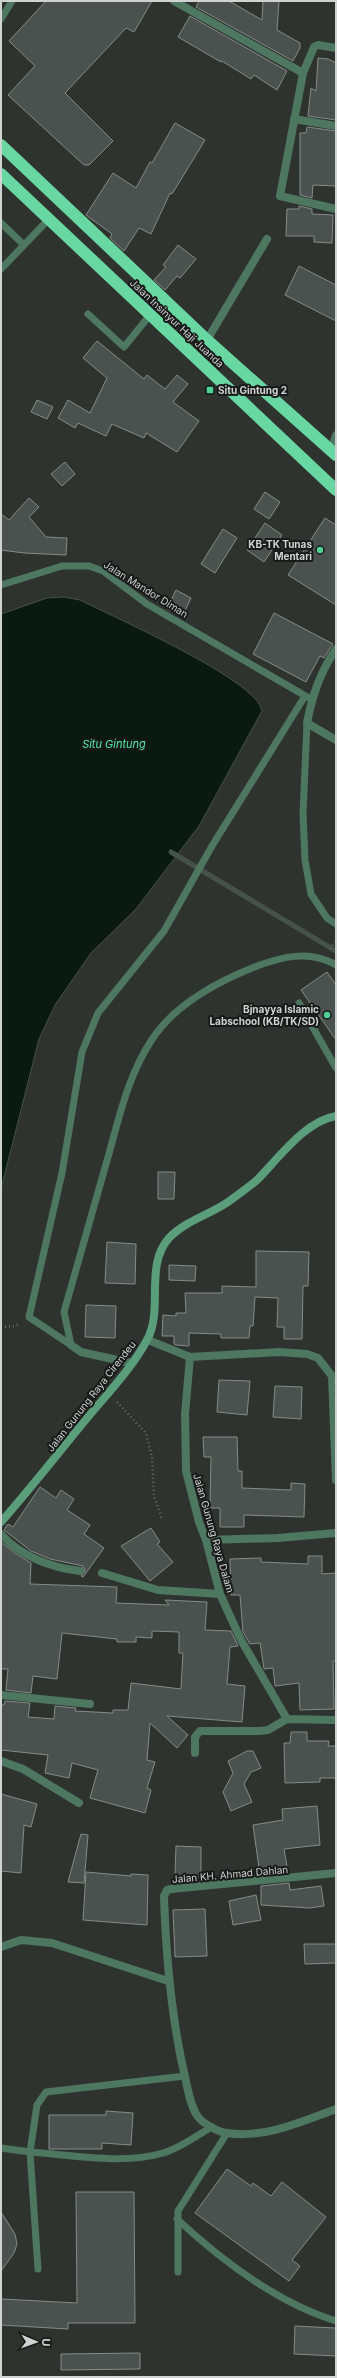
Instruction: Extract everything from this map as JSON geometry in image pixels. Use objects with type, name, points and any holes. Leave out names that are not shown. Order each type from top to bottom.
[{"type":"highway","name":"Jalan Insinyur Haji Juanda","points":[[1,145],[208,340],[333,453]]},
{"type":"highway","name":"Jalan Insinyur Haji Juanda","points":[[1,174],[48,220],[336,490]]},
{"type":"street","points":[[174,1],[303,73]]},
{"type":"street","points":[[336,48],[318,45],[314,48],[303,73],[280,196],[336,209]]},
{"type":"street","points":[[294,119],[336,126]]},
{"type":"street","points":[[208,340],[267,239]]},
{"type":"street","points":[[333,453],[336,435]]},
{"type":"street","points":[[336,649],[325,665],[308,698],[307,722],[336,740]]},
{"type":"street","name":"Jalan Gunung Raya Cirendeu","points":[[1,1522],[108,1394],[148,1340],[153,1325],[157,1265],[160,1251],[169,1238],[184,1226],[226,1202],[255,1181],[309,1128],[336,1116]]},
{"type":"street","points":[[148,1340],[190,1357],[278,1352],[307,1354],[318,1358],[332,1376],[336,1480]]},
{"type":"street","points":[[71,1345],[81,1352],[131,1363]]},
{"type":"street","name":"Jalan Gunung Raya Dalam","points":[[190,1357],[185,1414],[186,1471],[220,1594],[241,1640],[287,1719]]},
{"type":"street","points":[[206,1540],[278,1538],[336,1533]]},
{"type":"street","points":[[1,1534],[24,1553],[52,1565],[80,1571]]},
{"type":"street","points":[[102,1573],[158,1590],[220,1594]]},
{"type":"street","points":[[1,1695],[90,1704]]},
{"type":"street","points":[[194,1753],[195,1737],[200,1731],[268,1730],[287,1719],[336,1720]]},
{"type":"street","points":[[1,1761],[23,1769],[79,1803]]},
{"type":"street","name":"Jalan KH. Ahmad Dahlan","points":[[336,1873],[167,1890],[164,1896],[168,1981],[177,2041],[191,2100],[198,2117],[212,2127],[227,2133],[258,2133],[292,2125],[336,2109]]},
{"type":"street","points":[[1,1947],[21,1940],[52,1943],[168,1981]]},
{"type":"lane","points":[[1,20],[12,1]]},
{"type":"lane","points":[[1,269],[48,220]]},
{"type":"lane","points":[[1,224],[24,245]]},
{"type":"lane","points":[[88,314],[124,347],[150,315]]},
{"type":"lane","name":"Jalan Mandor Diman","points":[[1,585],[62,566],[89,566],[103,571],[147,604],[308,698]]},
{"type":"lane","points":[[71,1345],[29,1317],[62,1173],[82,1052],[98,1013],[164,931],[212,846],[308,698]]},
{"type":"lane","points":[[307,722],[303,814],[305,860],[311,894],[327,918],[336,924]]},
{"type":"lane","points":[[71,1345],[64,1312],[128,1086],[151,1041],[175,1012],[226,978],[275,959],[301,955],[324,958],[336,965]]},
{"type":"lane","points":[[299,1003],[336,1068]]},
{"type":"lane","points":[[38,2269],[30,2152],[37,2105],[46,2092],[185,2076]]},
{"type":"lane","points":[[1,2148],[30,2152],[115,2158],[146,2156],[164,2153],[212,2127]]},
{"type":"lane","points":[[178,2272],[177,2219],[182,2203],[227,2133]]},
{"type":"lane","points":[[177,2219],[198,2239],[282,2299],[312,2314],[336,2320]]},
{"type":"path","points":[[1,1327],[15,1326],[29,1317]]},
{"type":"path","points":[[108,1394],[126,1409],[146,1433],[152,1457],[154,1496],[162,1519]]},
{"type":"water","name":"Situ Gintung","points":[[64,597],[80,600],[211,666],[236,683],[254,698],[262,711],[199,826],[136,909],[91,953],[55,1005],[39,1039],[1,1189],[1,614],[47,598]]},
{"type":"building","points":[[46,1],[152,1],[134,32],[126,28],[65,93],[113,141],[89,165],[84,165],[8,95],[35,66],[9,41]]},
{"type":"building","points":[[199,1],[229,1],[262,20],[263,1],[279,1],[277,30],[300,43],[300,48],[293,61],[196,7]]},
{"type":"building","points":[[190,16],[287,71],[277,90],[254,75],[251,79],[178,37]]},
{"type":"building","points":[[318,58],[328,59],[336,63],[336,120],[308,116],[311,88],[316,91]]},
{"type":"building","points":[[175,123],[205,140],[172,194],[170,193],[151,234],[139,228],[124,251],[110,238],[112,234],[86,215],[113,173],[136,188],[150,162],[152,163]]},
{"type":"building","points":[[307,127],[336,131],[336,186],[313,185],[312,198],[300,195],[300,133],[306,133]]},
{"type":"building","points":[[299,206],[312,209],[312,214],[333,215],[332,243],[314,242],[314,236],[286,236],[287,209],[299,209]]},
{"type":"building","points":[[178,245],[196,259],[180,278],[177,276],[165,290],[154,280],[166,267],[163,265]]},
{"type":"building","points":[[299,266],[336,285],[336,321],[285,295]]},
{"type":"building","points":[[97,341],[144,379],[147,375],[165,389],[177,375],[188,384],[173,402],[199,421],[177,452],[146,433],[144,438],[112,424],[106,436],[78,423],[75,428],[58,418],[68,400],[90,413],[107,378],[83,358]]},
{"type":"building","points":[[37,400],[53,407],[47,419],[31,412]]},
{"type":"building","points":[[65,462],[75,474],[62,486],[51,474]]},
{"type":"building","points":[[265,492],[280,502],[269,519],[254,509]]},
{"type":"building","points":[[29,498],[39,507],[29,517],[46,537],[67,538],[66,555],[24,553],[1,550],[1,514],[9,520]]},
{"type":"building","name":"KB-TK Tunas Mentari","points":[[325,518],[336,525],[336,605],[288,575]]},
{"type":"building","points":[[265,523],[282,535],[264,562],[247,550]]},
{"type":"building","points":[[223,529],[237,538],[215,573],[201,564]]},
{"type":"building","points":[[176,590],[191,598],[182,617],[167,609]]},
{"type":"building","points":[[274,613],[333,644],[324,658],[320,656],[306,682],[253,654]]},
{"type":"building","name":"Bjnayya Islamic Labschool (KB/TK/SD)","points":[[327,972],[336,985],[336,1040],[301,990]]},
{"type":"building","points":[[158,1172],[175,1172],[174,1199],[158,1199]]},
{"type":"building","points":[[107,1242],[136,1244],[135,1284],[105,1283]]},
{"type":"building","points":[[256,1251],[309,1252],[308,1286],[303,1286],[302,1339],[284,1339],[284,1327],[277,1327],[278,1298],[255,1297],[253,1326],[250,1326],[249,1338],[221,1338],[221,1334],[189,1333],[189,1346],[174,1344],[174,1336],[162,1336],[163,1315],[176,1316],[176,1313],[186,1313],[185,1293],[222,1293],[222,1286],[256,1287]]},
{"type":"building","points":[[169,1265],[196,1266],[195,1281],[169,1280]]},
{"type":"building","points":[[86,1305],[116,1306],[115,1338],[85,1337]]},
{"type":"building","points":[[219,1380],[250,1381],[247,1415],[217,1412]]},
{"type":"building","points":[[275,1386],[302,1387],[301,1419],[273,1417]]},
{"type":"building","points":[[203,1437],[237,1437],[238,1471],[242,1471],[242,1488],[291,1490],[291,1483],[305,1484],[304,1517],[244,1515],[244,1527],[220,1527],[220,1508],[210,1508],[211,1457],[204,1457]]},
{"type":"building","points":[[40,1487],[56,1498],[61,1490],[74,1499],[67,1510],[90,1525],[84,1534],[104,1548],[83,1577],[81,1576],[85,1571],[83,1566],[50,1559],[31,1551],[4,1530],[8,1524],[13,1527]]},
{"type":"building","points":[[151,1528],[160,1542],[157,1544],[173,1562],[150,1581],[121,1546]]},
{"type":"building","points":[[1,1542],[31,1563],[30,1584],[117,1587],[116,1603],[169,1605],[165,1600],[207,1602],[205,1630],[231,1631],[238,1646],[230,1647],[227,1684],[245,1686],[242,1722],[167,1716],[188,1735],[177,1748],[150,1723],[147,1760],[155,1762],[147,1788],[151,1790],[145,1813],[90,1798],[98,1770],[72,1763],[69,1778],[45,1773],[48,1755],[1,1750],[1,1705],[4,1705],[5,1701],[30,1703],[28,1717],[54,1719],[55,1706],[76,1708],[75,1711],[113,1713],[113,1710],[128,1710],[131,1683],[181,1689],[183,1653],[179,1653],[179,1632],[152,1631],[152,1638],[136,1637],[136,1642],[117,1642],[117,1639],[62,1633],[57,1679],[33,1676],[31,1693],[6,1690],[8,1669],[1,1669]]},
{"type":"building","points":[[308,1556],[322,1556],[322,1574],[336,1573],[336,1661],[333,1661],[334,1709],[300,1710],[299,1683],[275,1686],[273,1668],[264,1669],[260,1643],[250,1644],[243,1632],[240,1595],[231,1595],[230,1559],[261,1558],[261,1562],[308,1564]]},
{"type":"building","points":[[291,1732],[307,1732],[307,1741],[329,1741],[328,1746],[336,1746],[336,1778],[320,1778],[320,1782],[285,1783],[284,1743],[290,1743]]},
{"type":"building","points":[[247,1751],[253,1751],[261,1768],[251,1772],[244,1784],[252,1802],[231,1811],[223,1792],[233,1773],[228,1761]]},
{"type":"building","points":[[1,1794],[37,1804],[31,1827],[24,1825],[21,1873],[1,1871]]},
{"type":"building","points":[[317,1806],[320,1845],[284,1849],[288,1872],[260,1875],[253,1825],[283,1820],[282,1809]]},
{"type":"building","points":[[81,1834],[88,1835],[84,1883],[68,1882]]},
{"type":"building","points":[[176,1846],[201,1847],[201,1877],[175,1877]]},
{"type":"building","points":[[86,1872],[131,1876],[131,1874],[148,1875],[147,1925],[83,1920]]},
{"type":"building","points":[[289,1883],[290,1890],[321,1886],[324,1906],[310,1908],[261,1905],[261,1886]]},
{"type":"building","points":[[256,1895],[261,1920],[233,1925],[229,1901]]},
{"type":"building","points":[[205,1909],[207,1956],[175,1957],[173,1910]]},
{"type":"building","points":[[304,1944],[336,1944],[336,1963],[305,1964]]},
{"type":"building","points":[[106,2111],[133,2113],[131,2145],[102,2143],[102,2149],[49,2149],[49,2115],[106,2115]]},
{"type":"building","points":[[227,2169],[251,2186],[253,2183],[271,2196],[282,2182],[326,2217],[292,2260],[300,2266],[289,2281],[195,2213]]},
{"type":"building","points":[[76,2192],[134,2192],[135,2323],[68,2323],[68,2329],[1,2325],[1,2299],[77,2303]]},
{"type":"building","points":[[1,2212],[15,2234],[17,2244],[14,2253],[1,2271]]},
{"type":"building","points":[[295,2326],[336,2328],[336,2356],[294,2354]]},
{"type":"building","points":[[140,2353],[140,2369],[61,2370],[61,2354]]},
{"type":"waterway","points":[[171,852],[336,951]]},
{"type":"place","name":"Situ Gintung 2","points":[[210,390]]},
{"type":"place","name":"KB-TK Tunas Mentari","points":[[320,550]]},
{"type":"place","name":"Bjnayya Islamic Labschool (KB/TK/SD)","points":[[327,1015]]}]
